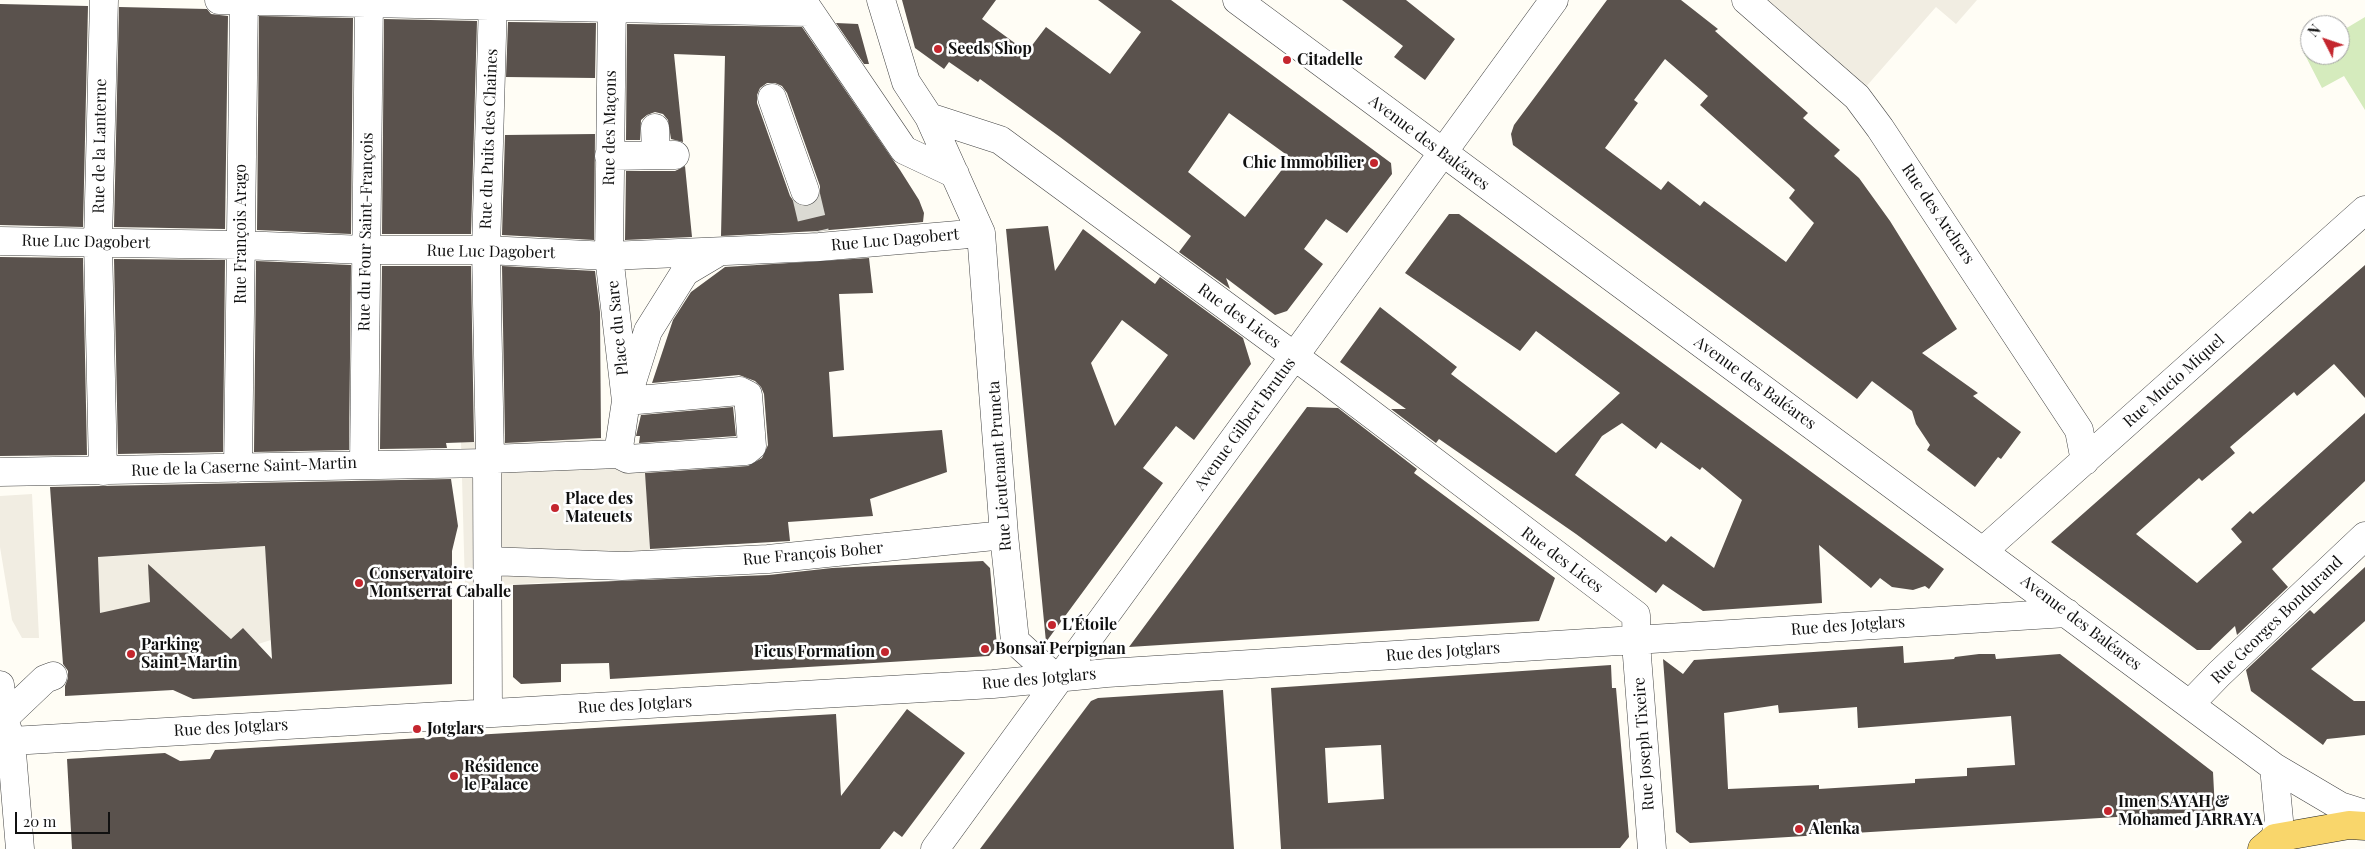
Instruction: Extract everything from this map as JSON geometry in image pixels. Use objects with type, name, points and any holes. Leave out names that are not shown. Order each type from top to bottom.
[{"type":"main road","points":[[2268,843],[2349,825],[2365,826]]},
{"type":"street","name":"Rue de la Lanterne","points":[[104,0],[98,242],[104,471]]},
{"type":"street","points":[[219,0],[806,6],[904,150],[955,174]]},
{"type":"street","name":"Rue François Arago","points":[[238,468],[244,0]]},
{"type":"street","points":[[881,0],[906,82],[929,117],[981,233]]},
{"type":"street","name":"Avenue des Baléares","points":[[1237,0],[1443,154],[2067,612],[2274,767],[2340,806],[2365,814]]},
{"type":"street","name":"Avenue Gilbert Brutus","points":[[935,849],[1554,0]]},
{"type":"street","name":"Rue des Archers","points":[[1746,0],[1857,97],[1880,128],[2079,430],[2085,461]]},
{"type":"street","name":"Rue du Four Saint-François","points":[[364,464],[369,2]]},
{"type":"street","name":"Rue du Puits des Chaines","points":[[488,461],[486,250],[493,4]]},
{"type":"street","name":"Rue des Maçons","points":[[609,256],[612,4]]},
{"type":"street","points":[[772,98],[805,191]]},
{"type":"street","name":"Rue des Lices","points":[[929,117],[1000,140],[1294,356],[1636,616],[1636,640]]},
{"type":"street","points":[[609,156],[666,155],[655,128]]},
{"type":"street","name":"Rue Mucio Miquel","points":[[1983,551],[2365,210]]},
{"type":"street","name":"Rue Luc Dagobert","points":[[0,241],[240,245],[366,250],[486,250],[609,256],[719,251],[817,240],[981,233]]},
{"type":"street","name":"Rue Lieutenant Pruneta","points":[[981,233],[1004,535],[1015,642],[1058,680]]},
{"type":"street","name":"Place du Sare","points":[[618,454],[626,401],[648,331],[685,272],[719,251]]},
{"type":"street","name":"Place du Sare","points":[[609,256],[626,401]]},
{"type":"street","points":[[488,713],[488,461],[618,454],[628,459],[746,451],[752,446],[748,395],[740,391],[626,401]]},
{"type":"street","name":"Rue de la Caserne Saint-Martin","points":[[0,472],[488,461]]},
{"type":"street","name":"Rue François Boher","points":[[488,561],[622,566],[768,559],[1004,535]]},
{"type":"street","name":"Rue Georges Bondurand","points":[[2190,704],[2365,536]]},
{"type":"street","name":"Rue des Jotglars","points":[[5,726],[488,713],[1058,680],[1107,674],[2067,612]]},
{"type":"street","name":"Rue Joseph Tixeire","points":[[1636,640],[1652,849]]},
{"type":"street","points":[[5,726],[45,680],[60,675]]},
{"type":"street","points":[[0,685],[20,849]]},
{"type":"street","points":[[2268,843],[2279,820],[2274,767]]},
{"type":"green space","points":[[2365,17],[2365,110],[2344,76],[2322,88],[2310,65],[2350,65],[2350,26]]},
{"type":"shaded area","points":[[1746,0],[1977,0],[1956,24],[1936,7],[1857,97]]},
{"type":"shaded area","name":"Place des Mateuets","points":[[601,438],[637,454],[645,462],[650,554],[628,578],[465,587],[461,442]]},
{"type":"shaded area","points":[[32,494],[39,638],[22,638],[12,620],[0,547],[0,496]]},
{"type":"shaded area","points":[[264,527],[271,640],[258,644],[243,628],[231,639],[163,578],[150,588],[150,602],[135,620],[59,606],[56,560],[254,547]]},
{"type":"building","points":[[902,0],[996,0],[982,19],[1027,52],[1046,27],[1110,74],[1141,32],[1098,0],[1171,0],[1391,163],[1392,174],[1347,233],[1326,219],[1304,249],[1323,264],[1287,311],[1275,315],[1226,278],[1230,289],[1179,252],[1191,236],[1060,137],[980,79],[978,82],[949,62],[944,69],[915,48]],"holes":[[[1229,113],[1291,158],[1245,217],[1188,172]]]},
{"type":"building","points":[[1342,0],[1406,0],[1455,39],[1425,80],[1394,57],[1403,46]]},
{"type":"building","points":[[1607,0],[1681,0],[1718,29],[1715,31],[1808,113],[1803,118],[1840,150],[1834,156],[1859,178],[1890,221],[1957,329],[1922,353],[1978,393],[1973,396],[2021,432],[2001,459],[1998,457],[1975,487],[1927,450],[1930,445],[1916,424],[1912,411],[1872,381],[1857,399],[1513,145],[1511,134],[1514,125]],"holes":[[[1665,59],[1708,96],[1700,105],[1795,190],[1789,198],[1814,223],[1786,262],[1704,201],[1700,206],[1668,181],[1661,190],[1605,148],[1638,103],[1634,100]]]},
{"type":"building","points":[[0,4],[88,6],[83,227],[0,225]]},
{"type":"building","points":[[119,7],[207,9],[211,14],[228,16],[225,229],[114,227]]},
{"type":"building","points":[[259,16],[353,18],[351,234],[257,230]]},
{"type":"building","points":[[384,19],[477,21],[471,234],[382,234]]},
{"type":"building","points":[[508,22],[596,23],[595,78],[506,77]]},
{"type":"building","points":[[836,23],[858,24],[869,64],[864,64]]},
{"type":"building","points":[[627,24],[802,27],[919,200],[924,213],[923,222],[818,231],[721,236],[725,56],[674,54],[683,142],[671,139],[668,120],[663,114],[655,112],[641,120],[640,140],[626,140]],"holes":[[[767,83],[775,83],[782,86],[787,93],[820,186],[817,201],[810,206],[802,206],[795,203],[790,196],[757,103],[757,95],[760,88]]]},
{"type":"building","points":[[595,134],[594,240],[502,235],[505,135]]},
{"type":"building","points":[[685,166],[692,237],[625,240],[626,171],[675,171]]},
{"type":"building","points":[[1449,214],[1459,214],[1944,569],[1929,589],[1925,586],[1913,590],[1892,587],[1880,578],[1871,588],[1819,545],[1822,603],[1703,611],[1663,584],[1656,593],[1576,534],[1439,439],[1436,443],[1391,409],[1406,409],[1340,362],[1380,307],[1457,367],[1451,374],[1556,453],[1620,393],[1536,331],[1520,351],[1405,273]],"holes":[[[1622,423],[1656,449],[1661,442],[1700,470],[1702,467],[1742,500],[1714,568],[1671,536],[1666,542],[1575,475],[1602,436]]]},
{"type":"building","points":[[1048,226],[1055,271],[1083,229],[1155,284],[1160,277],[1243,338],[1251,364],[1194,440],[1176,426],[1143,468],[1163,483],[1046,642],[1006,229]],"holes":[[[1122,320],[1168,355],[1115,426],[1091,363]]]},
{"type":"building","points":[[0,257],[83,258],[87,455],[0,456]]},
{"type":"building","points":[[869,258],[873,293],[839,294],[844,370],[829,372],[833,437],[942,430],[947,472],[870,499],[873,516],[788,522],[790,541],[650,549],[645,473],[748,466],[762,458],[768,445],[764,394],[761,387],[755,381],[739,375],[652,383],[673,320],[691,292],[725,267]]},
{"type":"building","points":[[114,259],[225,260],[223,452],[118,454]]},
{"type":"building","points":[[256,261],[351,265],[349,450],[254,452]]},
{"type":"building","points":[[2365,265],[2365,398],[2334,364],[2297,396],[2294,392],[2230,447],[2235,453],[2202,481],[2199,478],[2136,534],[2197,583],[2242,542],[2231,529],[2250,511],[2253,514],[2365,413],[2365,481],[2272,569],[2288,587],[2237,635],[2235,626],[2210,650],[2197,650],[2051,542]]},
{"type":"building","points":[[382,266],[471,266],[474,442],[446,443],[447,448],[380,449]]},
{"type":"building","points":[[502,266],[595,271],[600,312],[601,438],[505,443]]},
{"type":"building","points":[[733,407],[736,436],[639,443],[640,436],[636,436],[641,415]]},
{"type":"building","points":[[1307,407],[1338,408],[1417,469],[1414,473],[1555,578],[1539,621],[1129,647]]},
{"type":"building","name":"Conservatoire Montserrat Caballe","points":[[451,479],[458,526],[452,551],[452,684],[193,699],[173,690],[65,696],[68,671],[63,664],[50,487]],"holes":[[[265,546],[272,659],[243,628],[231,639],[148,564],[150,602],[100,613],[98,557]]]},
{"type":"building","points":[[983,561],[990,568],[997,646],[989,656],[610,679],[609,663],[561,664],[561,682],[521,684],[513,677],[513,585],[769,575],[832,568]]},
{"type":"building","points":[[2365,567],[2365,621],[2311,669],[2354,701],[2365,701],[2365,735],[2327,739],[2323,745],[2251,691],[2246,670],[2310,610],[2314,614]]},
{"type":"building","points":[[1903,646],[1904,663],[1954,659],[1955,657],[1979,654],[1995,654],[1996,659],[2060,654],[2213,772],[2215,811],[1690,843],[1676,832],[1663,659],[1683,674],[1694,660]],"holes":[[[1778,705],[1779,713],[1857,707],[1858,728],[2011,716],[2015,765],[1967,768],[1967,776],[1915,779],[1915,783],[1819,789],[1819,785],[1728,789],[1724,713]]]},
{"type":"building","points":[[1611,665],[1612,688],[1616,688],[1629,837],[1620,848],[1281,849],[1271,688]],"holes":[[[1381,745],[1384,799],[1328,803],[1325,748]]]},
{"type":"building","points":[[1223,690],[1234,849],[980,849],[1091,701],[1098,698]]},
{"type":"building","name":"Résidence le Palace","points":[[907,709],[965,753],[902,837],[894,831],[880,849],[72,849],[67,759],[165,753],[180,761],[210,759],[215,750],[836,714],[841,796]]},
{"type":"tunnel","points":[[805,191],[815,233]]},
{"type":"place","name":"Seeds Shop","points":[[938,49]]},
{"type":"place","name":"Citadelle","points":[[1287,60]]},
{"type":"place","name":"Chic Immobilier","points":[[1374,163]]},
{"type":"place","name":"Place des Mateuets","points":[[555,508]]},
{"type":"place","name":"Conservatoire Montserrat Caballe","points":[[359,583]]},
{"type":"place","name":"L'Étoile","points":[[1052,625]]},
{"type":"place","name":"Bonsaï Perpignan","points":[[985,649]]},
{"type":"place","name":"Ficus Formation","points":[[885,652]]},
{"type":"place","name":"Parking Saint-Martin","points":[[131,654]]},
{"type":"place","name":"Jotglars","points":[[417,729]]},
{"type":"place","name":"Résidence le Palace","points":[[454,776]]},
{"type":"place","name":"Imen SAYAH & Mohamed JARRAYA","points":[[2108,811]]},
{"type":"place","name":"Alenka","points":[[1799,829]]}]
